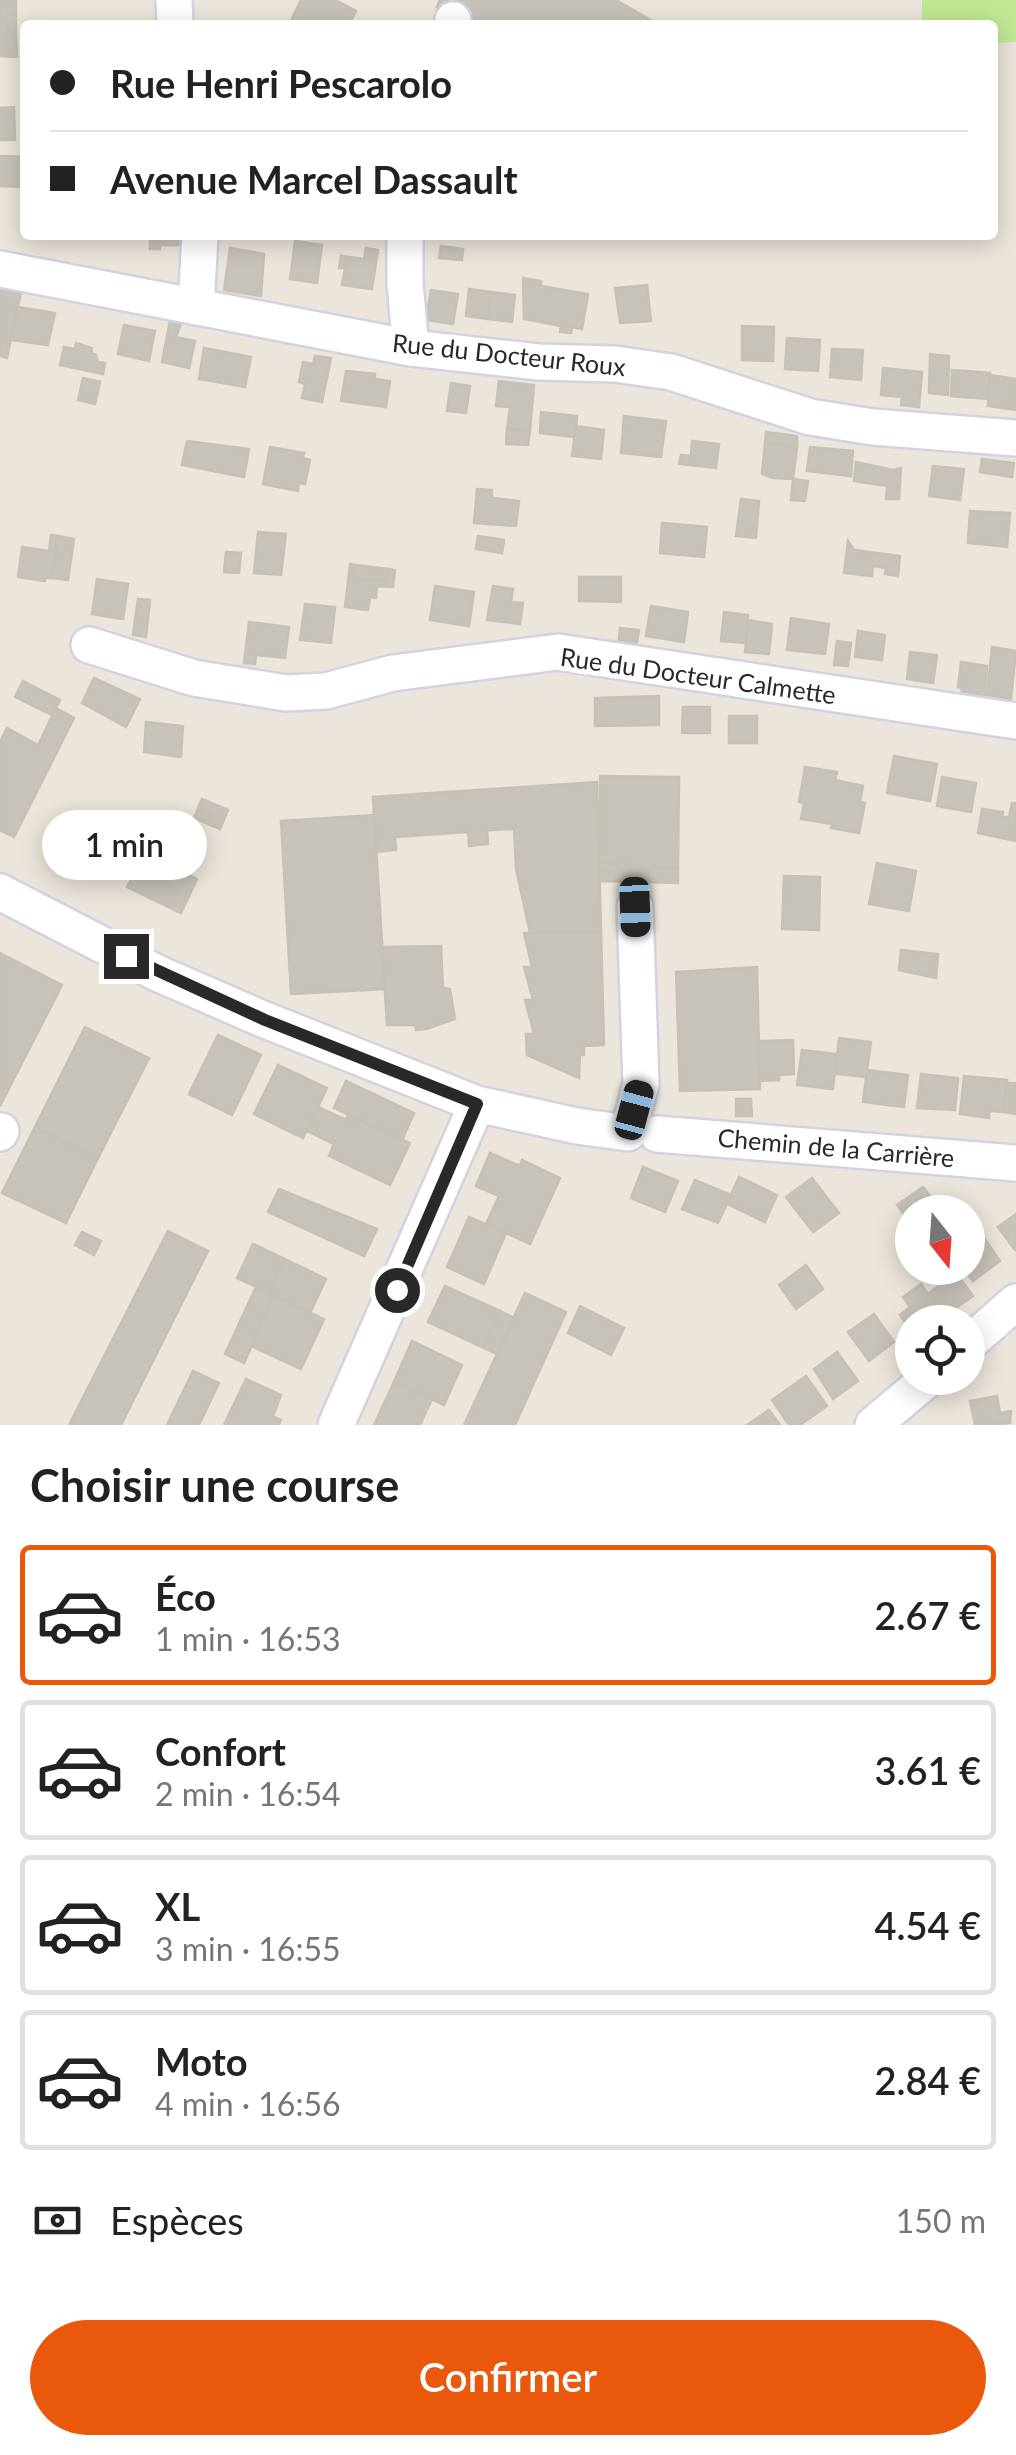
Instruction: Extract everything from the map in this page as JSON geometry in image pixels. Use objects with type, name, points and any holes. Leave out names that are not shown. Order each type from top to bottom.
[{"type":"street","points":[[196,307],[200,240]]},
{"type":"street","points":[[405,240],[411,348]]},
{"type":"street","name":"Rue du Docteur Roux","points":[[0,268],[411,348],[672,372],[810,418],[1016,438]]},
{"type":"street","name":"Rue du Docteur Calmette","points":[[89,645],[194,678],[286,693],[326,691],[393,673],[558,652],[1016,721]]},
{"type":"street","name":"Chemin de la Carrière","points":[[0,892],[157,972],[265,1020],[477,1104],[576,1126],[642,1134],[1016,1163]]},
{"type":"street","points":[[635,907],[642,1134]]},
{"type":"street","points":[[336,1425],[477,1104]]},
{"type":"street","points":[[985,1329],[1016,1302]]},
{"type":"street","points":[[873,1425],[909,1395]]},
{"type":"green space","points":[[922,0],[1016,0],[1016,42],[998,43],[998,20],[922,20]]},
{"type":"building","points":[[0,0],[16,0],[16,33],[0,33]]},
{"type":"building","points":[[301,0],[335,0],[356,11],[352,20],[291,20]]},
{"type":"building","points":[[440,0],[616,0],[650,20],[462,20],[437,7]]},
{"type":"building","points":[[0,33],[16,33],[17,57],[0,56]]},
{"type":"building","points":[[14,107],[15,140],[0,140],[0,108]]},
{"type":"building","points":[[0,156],[20,157],[20,187],[0,186]]},
{"type":"building","points":[[150,240],[192,240],[191,245],[160,245],[160,249],[150,249]]},
{"type":"building","points":[[295,241],[322,245],[317,283],[290,279]]},
{"type":"building","points":[[441,246],[463,249],[462,260],[439,258]]},
{"type":"building","points":[[230,248],[264,254],[261,296],[224,290]]},
{"type":"building","points":[[366,248],[378,250],[372,289],[342,285],[345,268],[339,268],[341,256],[364,259]]},
{"type":"building","points":[[523,278],[541,281],[541,286],[588,294],[582,329],[572,327],[571,333],[560,332],[561,326],[524,319]]},
{"type":"building","points":[[0,283],[22,287],[7,358],[0,356]]},
{"type":"building","points":[[647,285],[651,321],[620,323],[615,288]]},
{"type":"building","points":[[469,289],[491,292],[488,319],[466,316]]},
{"type":"building","points":[[431,290],[458,294],[453,324],[426,320]]},
{"type":"building","points":[[491,292],[515,295],[512,322],[488,319]]},
{"type":"building","points":[[18,307],[55,313],[48,345],[10,340]]},
{"type":"building","points":[[171,316],[183,318],[176,337],[195,341],[189,368],[162,362]]},
{"type":"building","points":[[124,325],[155,331],[149,361],[118,354]]},
{"type":"building","points":[[742,326],[774,327],[773,361],[742,360]]},
{"type":"building","points":[[787,338],[820,340],[818,371],[785,369]]},
{"type":"building","points":[[76,343],[92,348],[98,362],[105,363],[103,374],[60,365],[64,347],[75,349]]},
{"type":"building","points":[[204,348],[251,357],[245,387],[199,379]]},
{"type":"building","points":[[832,349],[863,350],[861,380],[830,377]]},
{"type":"building","points":[[930,354],[949,356],[948,395],[929,393]]},
{"type":"building","points":[[315,356],[331,358],[322,402],[302,398],[305,384],[299,382],[303,362],[313,364]]},
{"type":"building","points":[[883,368],[922,372],[919,407],[901,405],[902,397],[881,395]]},
{"type":"building","points":[[952,370],[990,373],[988,399],[951,396]]},
{"type":"building","points":[[346,371],[375,374],[375,379],[390,381],[386,407],[341,401]]},
{"type":"building","points":[[990,375],[1016,379],[1016,410],[988,406]]},
{"type":"building","points":[[83,378],[100,382],[95,404],[78,400]]},
{"type":"building","points":[[499,381],[534,385],[530,431],[507,429],[510,407],[496,406]]},
{"type":"building","points":[[451,383],[470,386],[466,413],[447,411]]},
{"type":"building","points":[[541,412],[577,416],[575,437],[540,433]]},
{"type":"building","points":[[624,416],[666,421],[661,457],[621,453]]},
{"type":"building","points":[[576,426],[604,430],[601,459],[572,456]]},
{"type":"building","points":[[507,429],[530,431],[528,445],[506,444]]},
{"type":"building","points":[[766,432],[797,436],[797,447],[765,443]]},
{"type":"building","points":[[187,441],[249,449],[244,477],[182,465]]},
{"type":"building","points":[[692,441],[719,444],[716,468],[679,464],[681,455],[691,456]]},
{"type":"building","points":[[765,443],[797,447],[793,479],[762,474]]},
{"type":"building","points":[[270,447],[304,453],[303,458],[310,460],[305,484],[299,483],[298,491],[263,484]]},
{"type":"building","points":[[810,447],[853,451],[851,476],[807,471]]},
{"type":"building","points":[[982,459],[1014,463],[1012,477],[980,472]]},
{"type":"building","points":[[856,462],[893,470],[901,468],[899,499],[886,499],[887,486],[854,481]]},
{"type":"building","points":[[933,466],[964,469],[960,500],[929,496]]},
{"type":"building","points":[[793,479],[808,481],[805,501],[791,500]]},
{"type":"building","points":[[477,489],[492,490],[492,498],[519,501],[516,526],[474,523]]},
{"type":"building","points":[[741,499],[759,501],[756,538],[736,536]]},
{"type":"building","points":[[970,511],[1010,513],[1007,547],[968,543]]},
{"type":"building","points":[[662,523],[707,527],[704,557],[660,553]]},
{"type":"building","points":[[258,532],[286,534],[281,575],[254,573]]},
{"type":"building","points":[[51,535],[58,536],[52,578],[45,581],[18,577],[22,547],[49,551]]},
{"type":"building","points":[[58,536],[74,539],[68,580],[52,578]]},
{"type":"building","points":[[478,536],[504,540],[502,553],[476,549]]},
{"type":"building","points":[[848,541],[854,550],[900,556],[898,576],[873,566],[872,576],[844,573]]},
{"type":"building","points":[[226,552],[241,553],[239,573],[224,572]]},
{"type":"building","points":[[350,564],[355,565],[354,579],[387,580],[389,569],[395,570],[393,587],[377,586],[376,598],[370,597],[368,610],[345,607]]},
{"type":"building","points":[[355,565],[389,569],[387,580],[354,579]]},
{"type":"building","points":[[579,577],[621,577],[621,602],[579,601]]},
{"type":"building","points":[[97,579],[128,584],[123,619],[92,614]]},
{"type":"building","points":[[435,586],[474,592],[469,626],[430,620]]},
{"type":"building","points":[[493,586],[513,589],[511,602],[523,603],[520,624],[487,620]]},
{"type":"building","points":[[138,599],[150,600],[146,637],[133,635]]},
{"type":"building","points":[[305,604],[335,607],[331,643],[300,640]]},
{"type":"building","points":[[651,606],[688,612],[684,642],[646,636]]},
{"type":"building","points":[[724,612],[748,615],[746,643],[721,641]]},
{"type":"building","points":[[791,618],[829,624],[825,654],[787,650]]},
{"type":"building","points":[[748,620],[772,624],[769,654],[745,652]]},
{"type":"building","points":[[249,622],[289,627],[285,658],[256,655],[255,664],[244,663]]},
{"type":"building","points":[[620,628],[639,630],[636,648],[618,646]]},
{"type":"building","points":[[858,631],[885,635],[882,660],[855,657]]},
{"type":"building","points":[[837,641],[851,643],[848,666],[834,665]]},
{"type":"building","points":[[992,647],[1016,651],[1011,699],[987,695]]},
{"type":"building","points":[[910,652],[937,655],[933,683],[907,679]]},
{"type":"building","points":[[961,662],[987,666],[984,702],[961,700]]},
{"type":"building","points":[[94,678],[140,699],[126,727],[82,703]]},
{"type":"building","points":[[23,681],[60,700],[52,715],[15,697]]},
{"type":"building","points":[[659,696],[659,725],[595,726],[595,698]]},
{"type":"building","points":[[683,707],[710,707],[710,733],[682,733]]},
{"type":"building","points":[[56,708],[74,718],[14,837],[0,830],[0,742],[7,728],[38,745]]},
{"type":"building","points":[[729,716],[757,716],[757,743],[729,743]]},
{"type":"building","points":[[146,722],[183,726],[181,757],[144,752]]},
{"type":"building","points":[[894,756],[937,764],[930,801],[887,793]]},
{"type":"building","points":[[805,767],[837,772],[835,780],[863,786],[860,802],[865,803],[859,833],[801,819],[804,803],[799,802]]},
{"type":"building","points":[[600,776],[679,777],[678,868],[600,863]]},
{"type":"building","points":[[942,777],[976,783],[971,812],[937,806]]},
{"type":"building","points":[[597,782],[601,931],[530,933],[516,869],[514,829],[487,830],[488,844],[469,846],[468,832],[395,837],[396,850],[376,852],[373,797]]},
{"type":"building","points":[[202,799],[228,810],[220,829],[194,818]]},
{"type":"building","points":[[1012,803],[1016,803],[1016,841],[978,833],[982,809],[1003,812],[1002,817],[1009,817]]},
{"type":"building","points":[[374,815],[385,989],[291,994],[281,821]]},
{"type":"building","points":[[145,853],[197,879],[181,913],[127,887]]},
{"type":"building","points":[[600,863],[678,868],[599,871]]},
{"type":"building","points":[[877,863],[916,871],[909,911],[869,904]]},
{"type":"building","points":[[678,868],[678,883],[599,881],[599,871]]},
{"type":"building","points":[[784,876],[820,877],[819,930],[782,929]]},
{"type":"building","points":[[601,931],[604,1045],[584,1046],[579,1078],[527,1055],[526,1034],[534,1034],[525,1000],[533,1000],[524,967],[532,967],[524,933]]},
{"type":"building","points":[[441,946],[443,988],[450,989],[455,1019],[416,1030],[415,1025],[387,1025],[382,947]]},
{"type":"building","points":[[901,950],[938,954],[936,978],[899,970]]},
{"type":"building","points":[[0,953],[62,985],[0,1106]]},
{"type":"building","points":[[757,967],[760,1089],[680,1091],[676,972]]},
{"type":"building","points":[[85,1027],[149,1058],[98,1158],[35,1127]]},
{"type":"building","points":[[218,1035],[261,1055],[232,1115],[189,1094]]},
{"type":"building","points":[[839,1038],[871,1042],[866,1077],[835,1074]]},
{"type":"building","points":[[793,1040],[794,1074],[759,1081],[758,1041]]},
{"type":"building","points":[[802,1050],[837,1054],[833,1089],[797,1085]]},
{"type":"building","points":[[278,1065],[327,1088],[303,1138],[254,1114]]},
{"type":"building","points":[[867,1070],[908,1075],[904,1107],[863,1102]]},
{"type":"building","points":[[921,1074],[958,1078],[955,1110],[917,1108]]},
{"type":"building","points":[[964,1076],[1007,1080],[1004,1112],[989,1111],[989,1118],[960,1114]]},
{"type":"building","points":[[346,1081],[414,1113],[402,1140],[334,1108]]},
{"type":"building","points":[[1006,1083],[1016,1083],[1016,1114],[1004,1112]]},
{"type":"building","points":[[736,1099],[751,1099],[752,1116],[736,1116]]},
{"type":"building","points":[[318,1107],[346,1120],[348,1115],[410,1143],[390,1185],[329,1156],[334,1144],[307,1131]]},
{"type":"building","points":[[35,1127],[98,1158],[66,1223],[2,1193]]},
{"type":"building","points":[[490,1153],[520,1166],[522,1160],[560,1178],[530,1244],[486,1224],[499,1196],[476,1186]]},
{"type":"building","points":[[643,1167],[678,1181],[665,1212],[631,1198]]},
{"type":"building","points":[[739,1177],[777,1195],[765,1222],[727,1204]]},
{"type":"building","points":[[812,1178],[839,1213],[813,1232],[786,1197]]},
{"type":"building","points":[[695,1180],[731,1195],[718,1223],[682,1209]]},
{"type":"building","points":[[923,1187],[929,1195],[911,1195]]},
{"type":"building","points":[[279,1189],[377,1229],[364,1256],[268,1212]]},
{"type":"building","points":[[1016,1214],[1016,1250],[1015,1250],[998,1227]]},
{"type":"building","points":[[469,1217],[506,1233],[484,1284],[447,1267]]},
{"type":"building","points":[[168,1231],[208,1251],[121,1425],[69,1425]]},
{"type":"building","points":[[82,1232],[101,1241],[94,1255],[75,1245]]},
{"type":"building","points":[[985,1239],[1000,1261],[985,1272]]},
{"type":"building","points":[[253,1244],[285,1259],[269,1293],[237,1278]]},
{"type":"building","points":[[285,1259],[326,1279],[310,1313],[269,1293]]},
{"type":"building","points":[[806,1265],[823,1289],[796,1309],[779,1285]]},
{"type":"building","points":[[922,1285],[935,1305],[909,1305],[903,1297]]},
{"type":"building","points":[[940,1285],[965,1285],[973,1296],[960,1305],[938,1305],[929,1293]]},
{"type":"building","points":[[445,1286],[500,1311],[484,1348],[428,1322]]},
{"type":"building","points":[[256,1287],[274,1296],[244,1363],[225,1354]]},
{"type":"building","points":[[525,1293],[566,1312],[515,1425],[464,1425]]},
{"type":"building","points":[[274,1296],[324,1319],[301,1369],[251,1346]]},
{"type":"building","points":[[580,1306],[624,1328],[611,1355],[568,1333]]},
{"type":"building","points":[[500,1311],[514,1318],[497,1354],[484,1348]]},
{"type":"building","points":[[874,1314],[894,1342],[869,1361],[848,1332]]},
{"type":"building","points":[[412,1341],[462,1365],[444,1405],[394,1382]]},
{"type":"building","points":[[837,1352],[858,1381],[833,1399],[814,1369]]},
{"type":"building","points":[[193,1371],[219,1383],[199,1425],[167,1425]]},
{"type":"building","points":[[806,1376],[827,1406],[800,1425],[789,1425],[772,1400]]},
{"type":"building","points":[[246,1379],[281,1395],[273,1416],[281,1420],[279,1425],[224,1425]]},
{"type":"building","points":[[394,1382],[432,1399],[420,1425],[374,1425]]},
{"type":"building","points":[[997,1396],[1000,1413],[1011,1411],[1010,1423],[975,1425],[970,1401]]},
{"type":"building","points":[[769,1410],[780,1425],[747,1425]]},
{"type":"route","points":[[126,956],[265,1020],[477,1104],[397,1290]]}]
